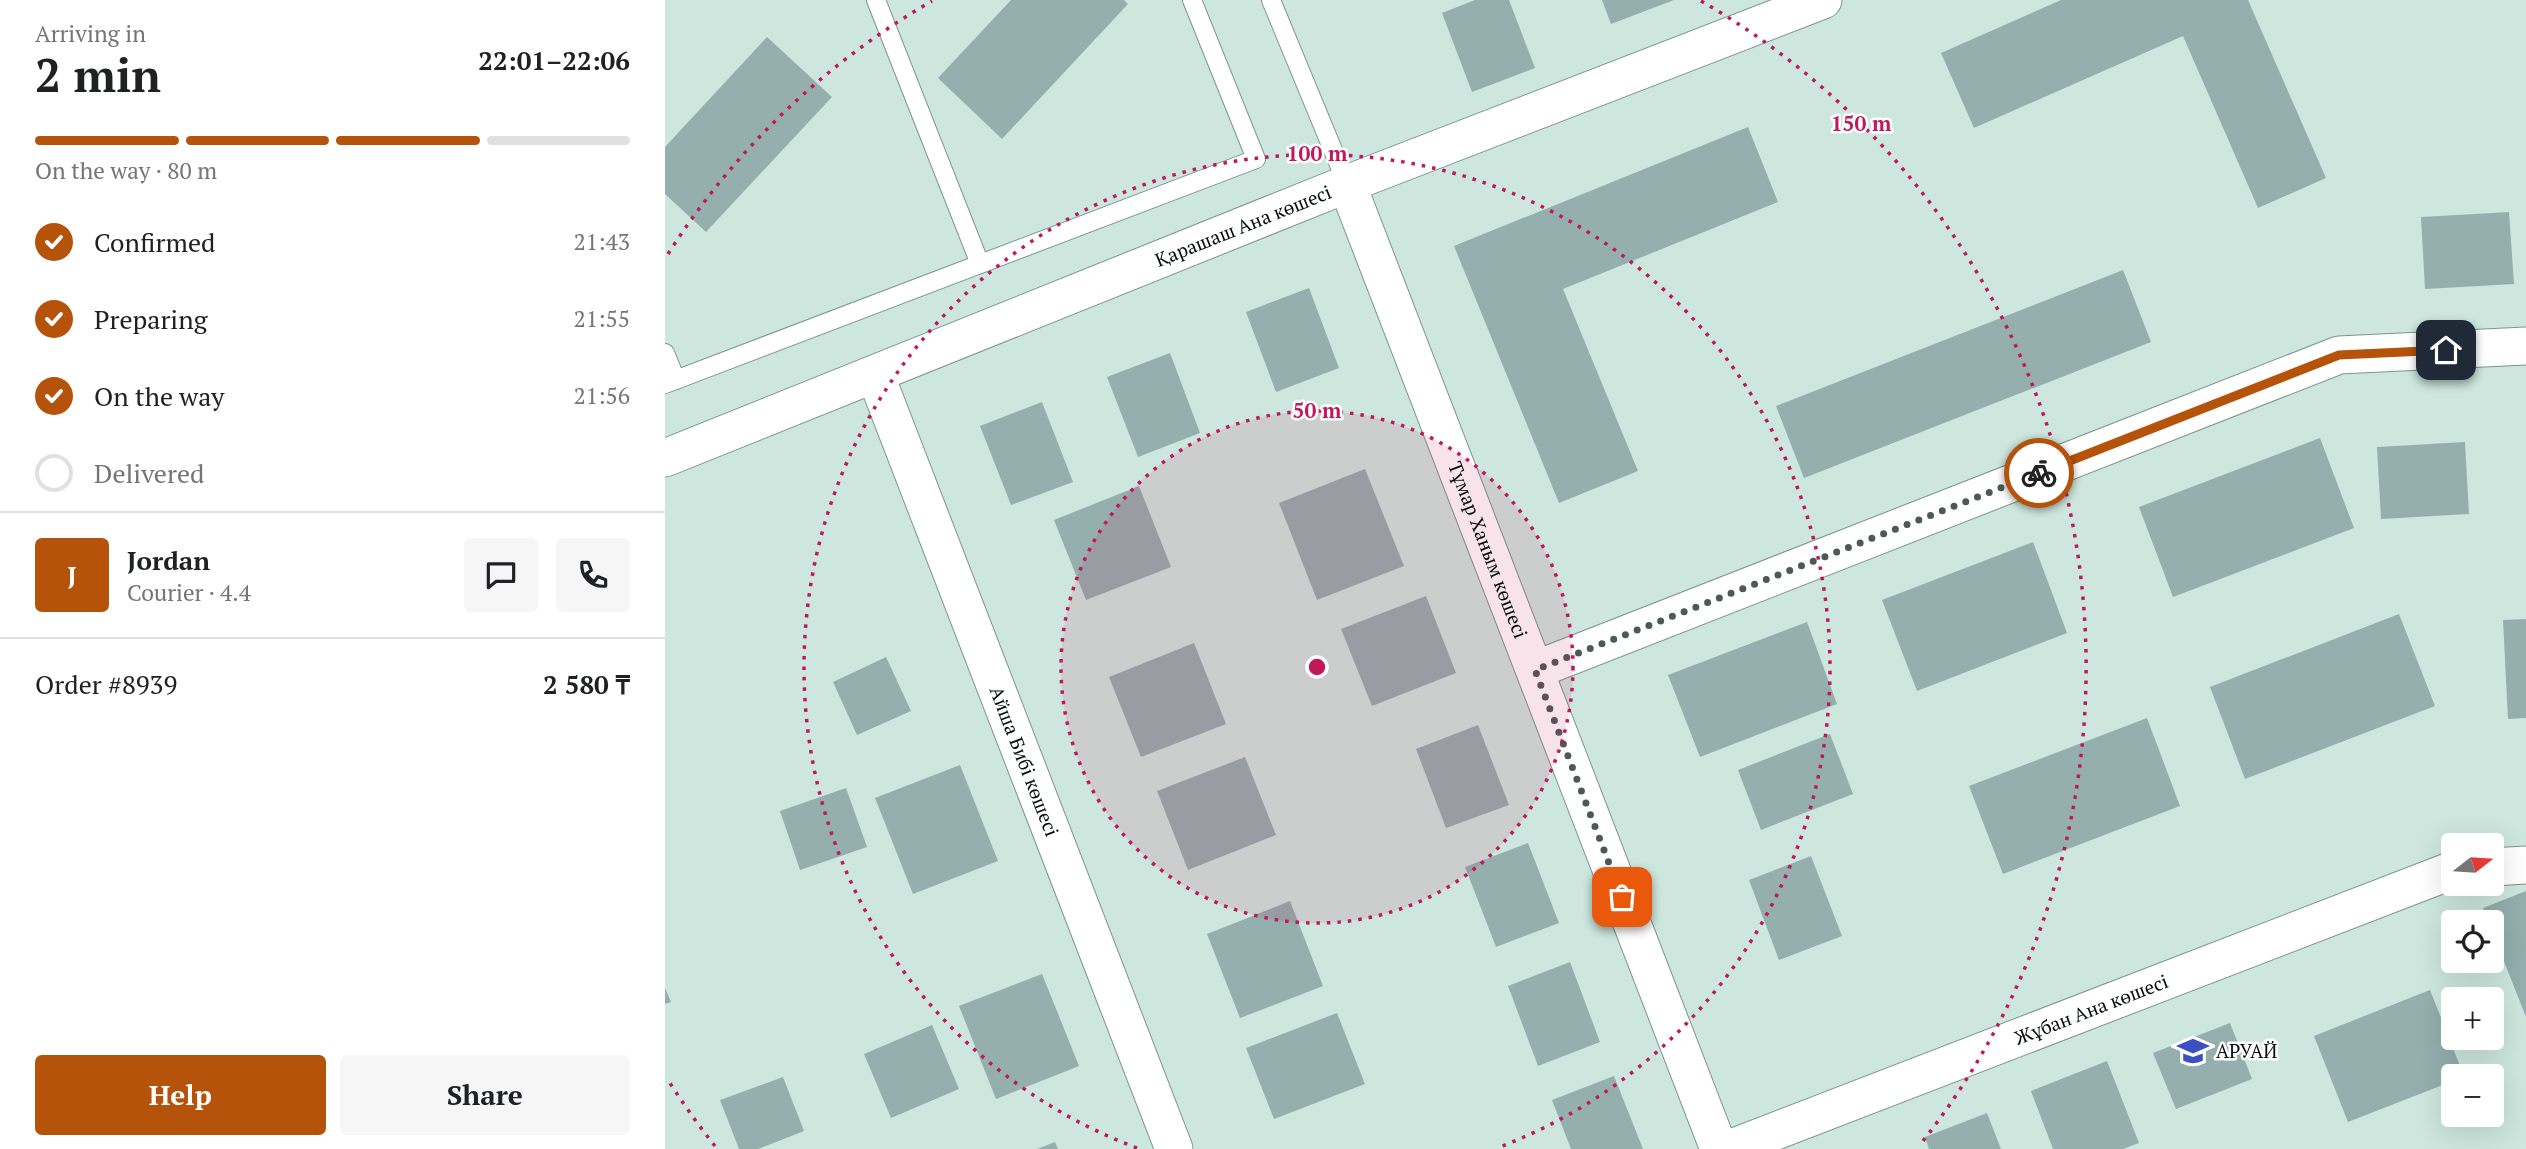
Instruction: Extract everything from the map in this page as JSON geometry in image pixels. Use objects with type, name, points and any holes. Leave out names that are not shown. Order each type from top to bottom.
[{"type":"street","name":"Қарашаш Ана көшесі","points":[[665,458],[1347,184],[1823,0]]},
{"type":"street","name":"Тұмар Ханым көшесі","points":[[1347,184],[1719,1149]]},
{"type":"street","points":[[1535,670],[2339,355],[2526,346]]},
{"type":"street","name":"Айша Бибі көшесі","points":[[875,374],[1174,1149]]},
{"type":"street","points":[[2504,866],[2526,865]]},
{"type":"street","name":"Жұбан Ана көшесі","points":[[1729,1149],[2441,875]]},
{"type":"lane","points":[[876,0],[980,264]]},
{"type":"lane","points":[[665,353],[670,382],[1256,159],[1192,0]]},
{"type":"lane","points":[[1271,0],[1347,184]]},
{"type":"building","points":[[1011,0],[1124,0],[1128,4],[1002,139],[938,78]]},
{"type":"building","points":[[1475,0],[1509,0],[1535,68],[1472,92],[1442,13]]},
{"type":"building","points":[[1602,0],[1674,0],[1611,24]]},
{"type":"building","points":[[2061,0],[2248,0],[2326,178],[2258,208],[2183,36],[1974,128],[1941,53]]},
{"type":"building","points":[[767,37],[832,97],[706,232],[665,194],[665,147]]},
{"type":"building","points":[[1748,127],[1778,202],[1563,289],[1638,471],[1559,503],[1454,246]]},
{"type":"building","points":[[2509,212],[2514,284],[2425,289],[2421,217]]},
{"type":"building","points":[[2123,270],[2151,342],[1804,478],[1776,406]]},
{"type":"building","points":[[1309,288],[1339,368],[1276,392],[1246,312]]},
{"type":"building","points":[[1170,353],[1200,433],[1138,457],[1107,377]]},
{"type":"building","points":[[1042,402],[1073,482],[1011,505],[980,426]]},
{"type":"building","points":[[2320,438],[2354,528],[2173,597],[2139,507]]},
{"type":"building","points":[[2465,442],[2469,514],[2381,519],[2377,447]]},
{"type":"building","points":[[1365,469],[1404,566],[1317,600],[1279,503]]},
{"type":"building","points":[[1139,486],[1171,567],[1086,600],[1054,520]]},
{"type":"building","points":[[2033,542],[2067,633],[1917,691],[1882,600]]},
{"type":"building","points":[[1426,596],[1456,673],[1372,706],[1341,629]]},
{"type":"building","points":[[2399,614],[2435,706],[2245,779],[2210,687]]},
{"type":"building","points":[[2526,619],[2526,718],[2508,719],[2503,620]]},
{"type":"building","points":[[1807,622],[1837,704],[1700,757],[1668,675]]},
{"type":"building","points":[[1194,643],[1226,724],[1141,757],[1109,677]]},
{"type":"building","points":[[886,657],[911,711],[857,735],[833,682]]},
{"type":"building","points":[[2147,718],[2180,806],[2003,874],[1969,786]]},
{"type":"building","points":[[1478,725],[1509,805],[1446,828],[1416,749]]},
{"type":"building","points":[[1830,734],[1853,794],[1761,830],[1738,770]]},
{"type":"building","points":[[1245,757],[1276,835],[1188,870],[1157,791]]},
{"type":"building","points":[[960,765],[998,861],[913,894],[875,798]]},
{"type":"building","points":[[846,788],[867,847],[800,870],[780,811]]},
{"type":"building","points":[[1528,843],[1559,923],[1496,947],[1465,867]]},
{"type":"building","points":[[1811,856],[1842,936],[1779,960],[1749,880]]},
{"type":"building","points":[[2526,891],[2526,1017],[2504,961],[2504,910],[2483,908]]},
{"type":"building","points":[[1290,901],[1323,986],[1240,1018],[1207,934]]},
{"type":"building","points":[[1570,962],[1600,1042],[1538,1066],[1508,986]]},
{"type":"building","points":[[1042,974],[1079,1066],[996,1099],[959,1006]]},
{"type":"building","points":[[665,988],[671,1002],[665,1004]]},
{"type":"building","points":[[2430,990],[2441,1018],[2441,1050],[2454,1050],[2459,1064],[2441,1064],[2441,1086],[2348,1122],[2314,1036]]},
{"type":"building","points":[[1337,1013],[1365,1084],[1274,1119],[1246,1048]]},
{"type":"building","points":[[2230,1023],[2252,1079],[2176,1109],[2153,1053]]},
{"type":"building","points":[[932,1025],[959,1089],[891,1118],[864,1054]]},
{"type":"building","points":[[2107,1061],[2139,1143],[2123,1149],[2053,1149],[2031,1091]]},
{"type":"building","points":[[1614,1076],[1643,1149],[1571,1149],[1552,1100]]},
{"type":"building","points":[[783,1077],[804,1131],[758,1149],[739,1149],[720,1100]]},
{"type":"building","points":[[1987,1113],[2001,1149],[1929,1149],[1925,1137]]},
{"type":"building","points":[[1055,1142],[1058,1149],[1037,1149]]},
{"type":"way so far","points":[[1622,897],[1535,670],[2039,473]]},
{"type":"place","name":"АРУАЙ","points":[[2193,1051]]},
{"type":"route","points":[[2039,473],[2339,355],[2446,350]]}]
